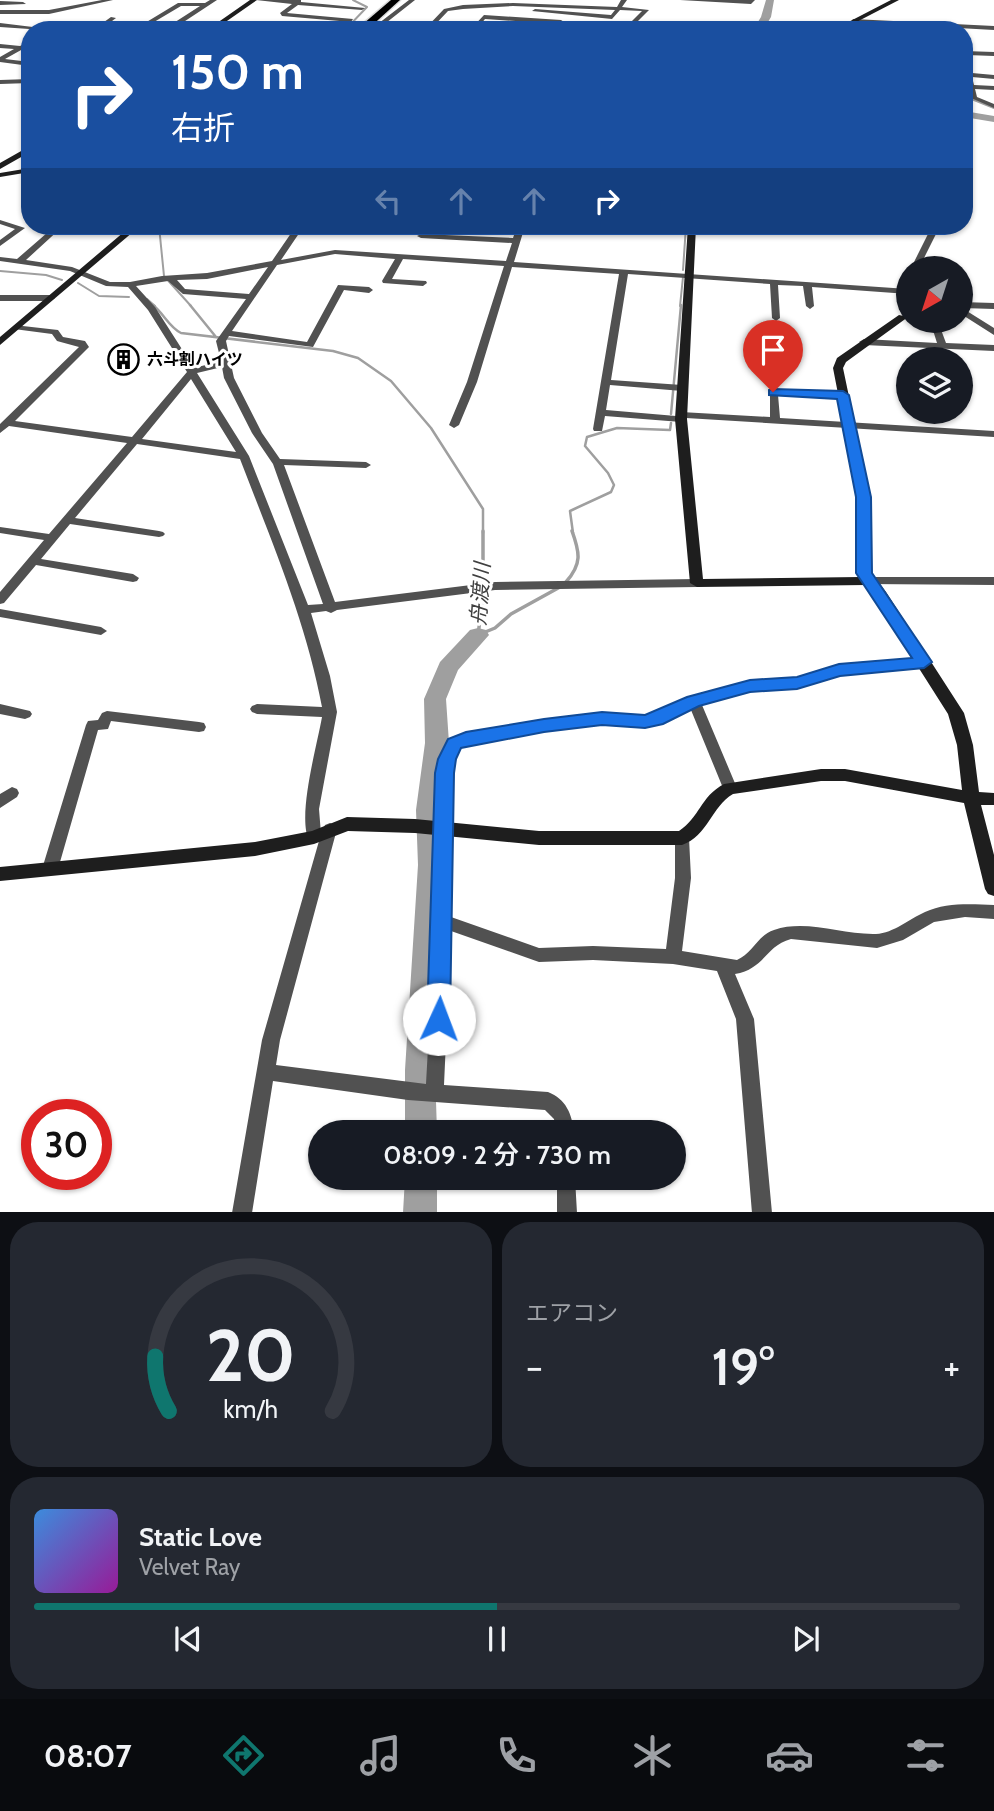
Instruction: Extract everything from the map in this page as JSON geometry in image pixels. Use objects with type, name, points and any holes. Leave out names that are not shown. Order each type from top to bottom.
[{"type":"highway","points":[[372,21],[396,0]]},
{"type":"street","points":[[32,12],[84,0]]},
{"type":"street","points":[[0,12],[67,10],[110,0]]},
{"type":"street","points":[[181,21],[214,0]]},
{"type":"street","points":[[224,21],[257,0],[299,1],[362,8]]},
{"type":"street","points":[[346,0],[362,8]]},
{"type":"street","points":[[385,21],[412,0]]},
{"type":"street","points":[[480,21],[491,8],[612,17],[624,0]]},
{"type":"street","points":[[631,0],[646,0]]},
{"type":"street","points":[[683,0],[752,0]]},
{"type":"street","points":[[859,21],[896,0]]},
{"type":"street","points":[[299,1],[282,14],[351,20],[362,8]]},
{"type":"street","points":[[436,21],[447,10],[488,1],[512,1],[562,2],[646,10],[635,21]]},
{"type":"street","points":[[503,9],[512,1]]},
{"type":"street","points":[[0,3],[51,6]]},
{"type":"street","points":[[151,21],[180,4],[205,5]]},
{"type":"street","points":[[581,21],[585,15]]},
{"type":"street","points":[[484,17],[550,21]]},
{"type":"street","points":[[109,21],[113,18]]},
{"type":"street","points":[[0,25],[21,28]]},
{"type":"street","points":[[973,28],[994,27]]},
{"type":"street","points":[[0,46],[21,48]]},
{"type":"street","points":[[0,59],[21,48]]},
{"type":"street","points":[[973,54],[994,54]]},
{"type":"street","points":[[0,59],[21,62]]},
{"type":"street","points":[[973,75],[994,77]]},
{"type":"street","points":[[0,82],[21,81]]},
{"type":"street","points":[[973,85],[994,88]]},
{"type":"street","points":[[974,98],[994,106]]},
{"type":"street","points":[[0,167],[21,154]]},
{"type":"street","points":[[0,175],[21,172]]},
{"type":"street","points":[[0,222],[21,228],[0,244]]},
{"type":"street","points":[[20,261],[49,235]]},
{"type":"street","points":[[0,342],[125,235]]},
{"type":"street","points":[[294,235],[224,336],[225,363],[229,378],[257,433],[277,462],[331,608]]},
{"type":"street","points":[[454,425],[472,382],[518,235]]},
{"type":"street","points":[[691,235],[681,417],[697,583]]},
{"type":"street","points":[[921,256],[932,235]]},
{"type":"street","points":[[421,236],[516,241]]},
{"type":"street","points":[[0,259],[82,272],[109,285],[206,276],[335,252],[896,290]]},
{"type":"street","points":[[401,256],[386,282],[423,283]]},
{"type":"street","points":[[598,429],[624,271]]},
{"type":"street","points":[[167,279],[183,291],[253,297]]},
{"type":"street","points":[[774,282],[776,318]]},
{"type":"street","points":[[807,283],[810,306]]},
{"type":"street","points":[[130,285],[152,310],[193,371],[244,456],[304,610],[323,676],[330,712],[312,808],[322,833],[271,1040],[242,1212]]},
{"type":"street","points":[[224,336],[310,345],[341,287],[369,290]]},
{"type":"street","points":[[0,298],[51,298]]},
{"type":"street","points":[[973,307],[994,306]]},
{"type":"street","points":[[973,317],[994,332]]},
{"type":"street","points":[[896,321],[841,360],[838,368],[863,497],[864,573],[956,713],[965,745],[971,798],[994,889]]},
{"type":"street","points":[[4,426],[84,346],[82,343],[60,339],[55,332],[17,327]]},
{"type":"street","points":[[938,333],[942,345]]},
{"type":"street","points":[[864,342],[994,348]]},
{"type":"street","points":[[0,600],[193,371],[225,363]]},
{"type":"street","points":[[606,382],[682,388]]},
{"type":"street","points":[[775,421],[773,392],[843,395]]},
{"type":"street","points":[[601,413],[994,434]]},
{"type":"street","points":[[4,426],[134,440],[244,456]]},
{"type":"street","points":[[277,462],[366,465]]},
{"type":"street","points":[[67,520],[159,534]]},
{"type":"street","points":[[0,530],[52,538]]},
{"type":"street","points":[[33,561],[132,578]]},
{"type":"street","points":[[304,610],[491,587],[566,584],[994,581]]},
{"type":"street","points":[[0,613],[101,631]]},
{"type":"street","points":[[434,1092],[443,921],[444,773],[447,759],[455,744],[466,739],[544,725],[602,718],[645,722],[657,720],[694,702],[750,686],[797,683],[839,670],[924,662]]},
{"type":"street","points":[[694,702],[730,788]]},
{"type":"street","points":[[0,709],[25,714]]},
{"type":"street","points":[[257,709],[330,712]]},
{"type":"street","points":[[50,869],[93,725],[103,725],[107,716],[200,727]]},
{"type":"street","points":[[0,874],[255,849],[322,833],[347,824],[415,826],[444,831],[539,838],[682,838],[694,830],[716,796],[730,788],[821,775],[845,775],[971,798],[994,799]]},
{"type":"street","points":[[673,957],[683,878],[682,838]]},
{"type":"street","points":[[443,921],[539,955],[593,953],[673,957],[737,967],[750,962],[773,937],[791,932],[877,941],[897,935],[931,916],[965,910],[994,912]]},
{"type":"street","points":[[723,965],[745,1019],[762,1212]]},
{"type":"street","points":[[266,1072],[408,1091],[548,1101],[558,1107],[563,1120]]},
{"type":"street","points":[[566,1190],[567,1212]]},
{"type":"waterway","points":[[353,0],[367,7],[354,21]]},
{"type":"waterway","points":[[764,21],[770,0]]},
{"type":"waterway","points":[[973,100],[994,108]]},
{"type":"waterway","points":[[973,116],[994,119]]},
{"type":"waterway","points":[[160,235],[164,276],[191,306]]},
{"type":"waterway","points":[[683,270],[685,235]]},
{"type":"waterway","points":[[0,271],[46,275],[62,280]]},
{"type":"waterway","points":[[680,306],[683,277]]},
{"type":"waterway","name":"舟渡川","points":[[78,283],[99,296],[129,297]]},
{"type":"waterway","name":"舟渡川","points":[[147,299],[155,306]]},
{"type":"waterway","name":"舟渡川","points":[[153,305],[181,333],[333,351],[358,358],[391,381],[431,428],[483,509],[483,597],[478,635],[495,628],[511,614],[560,587]]},
{"type":"waterway","points":[[190,305],[216,337]]},
{"type":"waterway","points":[[671,414],[681,305]]},
{"type":"waterway","points":[[573,533],[570,511],[611,492],[614,485],[608,473],[585,446],[587,437],[617,428],[670,430],[671,423]]},
{"type":"waterway","points":[[566,582],[575,570],[578,558],[572,531]]},
{"type":"waterway","name":"舟渡川","points":[[421,1120],[420,1070],[431,865],[429,810],[437,743],[435,699],[448,667],[478,635]]},
{"type":"waterway","name":"舟渡川","points":[[420,1212],[421,1190]]},
{"type":"place","name":"六斗割ハイツ","points":[[124,359]]},
{"type":"route","points":[[439,1019],[444,773],[447,759],[455,744],[466,739],[544,725],[602,718],[645,722],[657,720],[713,695],[750,686],[797,683],[839,670],[924,662],[864,573],[863,497],[843,395],[773,392]]}]
